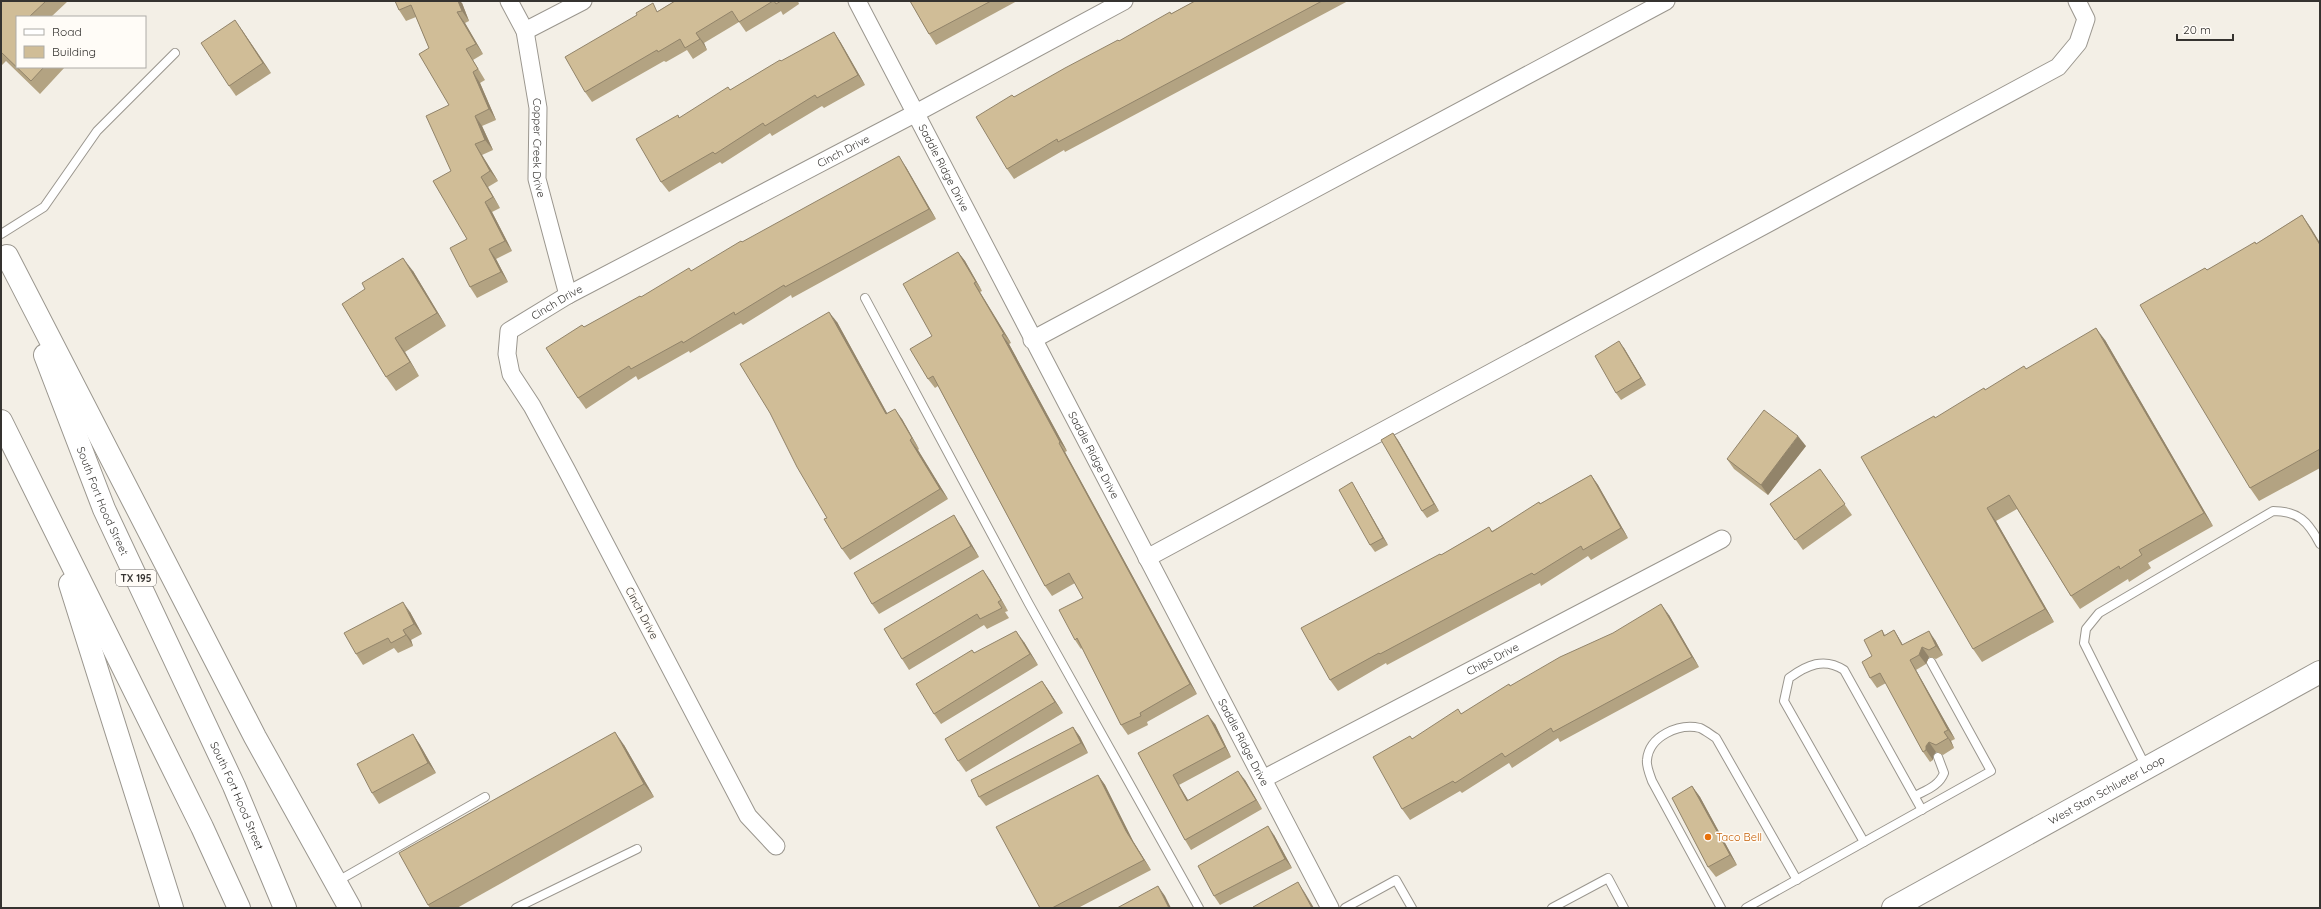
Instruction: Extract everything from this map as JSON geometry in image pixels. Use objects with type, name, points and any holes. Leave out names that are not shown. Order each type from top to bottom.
[{"type":"main road","points":[[4,249],[256,737],[350,908]]},
{"type":"main road","name":"South Fort Hood Street","points":[[4,249],[104,509],[234,786],[285,908]]},
{"type":"main road","points":[[1,421],[199,820],[239,908]]},
{"type":"main road","points":[[49,518],[172,908]]},
{"type":"main road","name":"West Stan Schlueter Loop","points":[[1893,908],[2147,769],[2320,672]]},
{"type":"street","name":"Copper Creek Drive","points":[[509,1],[525,31],[538,108],[537,179],[568,295]]},
{"type":"street","points":[[525,31],[583,1]]},
{"type":"street","name":"Saddle Ridge Drive","points":[[857,1],[1032,340],[1330,908]]},
{"type":"street","name":"Cinch Drive","points":[[776,846],[748,816],[566,469],[532,406],[511,374],[507,354],[509,331],[568,295],[916,113],[1124,1]]},
{"type":"street","points":[[1032,340],[1666,1]]},
{"type":"street","points":[[1147,558],[2058,67],[2078,44],[2086,19],[2077,1]]},
{"type":"street","name":"Chips Drive","points":[[1263,779],[1722,539]]},
{"type":"lane","points":[[1,234],[44,207],[97,131],[175,53]]},
{"type":"lane","points":[[865,298],[1026,597],[1199,908]]},
{"type":"lane","points":[[2147,769],[2084,643],[2086,629],[2099,613],[2272,511],[2286,511],[2298,516],[2307,523],[2320,544]]},
{"type":"lane","points":[[1864,842],[1784,701],[1789,678],[1806,667],[1823,662],[1831,663],[1844,670],[1922,810]]},
{"type":"lane","points":[[1746,908],[1991,771],[1931,662]]},
{"type":"lane","points":[[1721,908],[1652,781],[1647,760],[1654,743],[1667,732],[1684,726],[1701,728],[1716,738],[1797,880]]},
{"type":"lane","points":[[1914,796],[1933,787],[1942,779],[1944,773],[1938,757]]},
{"type":"lane","points":[[335,883],[485,797]]},
{"type":"lane","points":[[516,908],[637,849]]},
{"type":"lane","points":[[1552,908],[1608,878],[1624,908]]},
{"type":"lane","points":[[1346,908],[1396,880],[1412,908]]},
{"type":"building","points":[[1,1],[46,1],[30,16],[16,16],[16,66],[1,52]]},
{"type":"building","points":[[395,1],[458,1],[462,11],[457,12],[476,44],[466,49],[478,69],[473,72],[489,109],[475,116],[485,140],[475,144],[490,171],[481,177],[493,197],[485,202],[505,241],[489,249],[501,272],[470,287],[450,248],[467,239],[433,181],[451,171],[426,116],[449,105],[419,54],[429,48],[411,5],[399,10]]},
{"type":"building","points":[[675,1],[773,1],[739,22],[732,11],[696,33],[700,39],[685,48],[680,39],[658,52],[657,50],[585,92],[565,57],[637,15],[636,13],[653,3],[657,12]]},
{"type":"building","points":[[774,1],[781,1],[776,4]]},
{"type":"building","points":[[910,1],[991,1],[929,34]]},
{"type":"building","points":[[1195,1],[1322,1],[1058,142],[1057,139],[1007,169],[976,117],[1012,95],[1014,97],[1170,12],[1171,14]]},
{"type":"building","points":[[235,20],[263,63],[229,86],[201,43]]},
{"type":"building","points":[[834,32],[858,75],[817,98],[815,95],[765,126],[763,123],[715,154],[713,152],[661,182],[636,139],[678,115],[679,118],[728,87],[730,90],[780,60],[781,61]]},
{"type":"building","points":[[18,68],[43,68],[31,81]]},
{"type":"building","points":[[899,156],[929,209],[785,287],[784,285],[735,315],[734,312],[683,343],[682,341],[631,369],[629,366],[578,398],[546,348],[582,325],[584,327],[640,296],[641,297],[689,268],[691,271],[741,241],[742,242]]},
{"type":"building","points":[[2302,215],[2320,245],[2320,449],[2250,488],[2140,305],[2205,268],[2207,270],[2255,242],[2256,244]]},
{"type":"building","points":[[958,252],[976,282],[974,283],[1004,334],[1002,335],[1060,442],[1059,443],[1190,684],[1140,713],[1141,716],[1121,725],[1077,638],[1075,640],[1059,610],[1083,598],[1069,573],[1045,586],[933,376],[928,379],[910,349],[932,336],[903,284]]},
{"type":"building","points":[[403,258],[437,313],[395,338],[410,362],[386,377],[342,304],[365,289],[362,283]]},
{"type":"building","points":[[829,312],[886,414],[895,409],[912,438],[910,440],[940,489],[842,549],[824,519],[827,518],[797,467],[770,413],[740,364]]},
{"type":"building","points":[[2096,328],[2204,513],[2139,550],[2142,555],[2120,569],[2119,566],[2071,596],[2009,495],[1987,508],[2045,609],[1973,649],[1861,457],[1934,416],[1935,418],[2024,366],[2026,369]]},
{"type":"building","points":[[1619,341],[1641,378],[1616,393],[1595,356]]},
{"type":"building","points":[[1764,410],[1798,436],[1761,485],[1727,459]]},
{"type":"building","points":[[1393,433],[1434,504],[1422,511],[1381,440]]},
{"type":"building","points":[[1820,469],[1845,504],[1795,540],[1770,504]]},
{"type":"building","points":[[1591,475],[1621,528],[1583,550],[1581,546],[1534,575],[1532,573],[1330,680],[1301,628],[1440,554],[1441,555],[1489,527],[1492,532],[1539,502],[1540,504]]},
{"type":"building","points":[[1352,482],[1383,538],[1370,545],[1339,490]]},
{"type":"building","points":[[954,515],[971,546],[872,604],[854,573]]},
{"type":"building","points":[[983,570],[1001,600],[998,602],[1002,608],[980,619],[977,614],[902,659],[884,629]]},
{"type":"building","points":[[403,602],[414,624],[403,630],[406,635],[391,643],[388,638],[356,654],[344,633]]},
{"type":"building","points":[[1661,604],[1692,657],[1553,732],[1551,728],[1505,757],[1502,753],[1455,783],[1453,781],[1402,809],[1373,757],[1410,736],[1412,739],[1458,709],[1461,714],[1509,684],[1510,686],[1560,657],[1613,633]]},
{"type":"building","points":[[1882,630],[1884,636],[1894,630],[1902,645],[1929,631],[1936,646],[1929,650],[1922,647],[1919,655],[1910,660],[1948,730],[1944,732],[1948,738],[1936,745],[1929,742],[1926,746],[1926,750],[1923,752],[1880,673],[1870,678],[1862,662],[1872,656],[1864,640]]},
{"type":"building","points":[[1016,631],[1030,654],[934,714],[916,684],[972,650],[974,653]]},
{"type":"building","points":[[1042,681],[1055,702],[958,761],[945,739]]},
{"type":"building","points":[[1208,715],[1225,747],[1173,775],[1187,801],[1238,771],[1256,800],[1185,840],[1138,753]]},
{"type":"building","points":[[1073,727],[1081,743],[979,797],[971,780]]},
{"type":"building","points":[[615,732],[644,784],[428,905],[399,853]]},
{"type":"building","points":[[413,734],[428,763],[372,793],[357,764]]},
{"type":"building","points":[[1098,775],[1126,831],[1144,860],[1052,908],[1040,908],[996,827]]},
{"type":"building","name":"Taco Bell","points":[[1692,786],[1730,855],[1708,867],[1672,798]]},
{"type":"building","points":[[1268,826],[1285,859],[1214,896],[1198,866]]},
{"type":"building","points":[[1298,882],[1312,908],[1253,907]]},
{"type":"building","points":[[1158,886],[1169,908],[1117,908]]},
{"type":"place","name":"Taco Bell","points":[[1708,837]]}]
